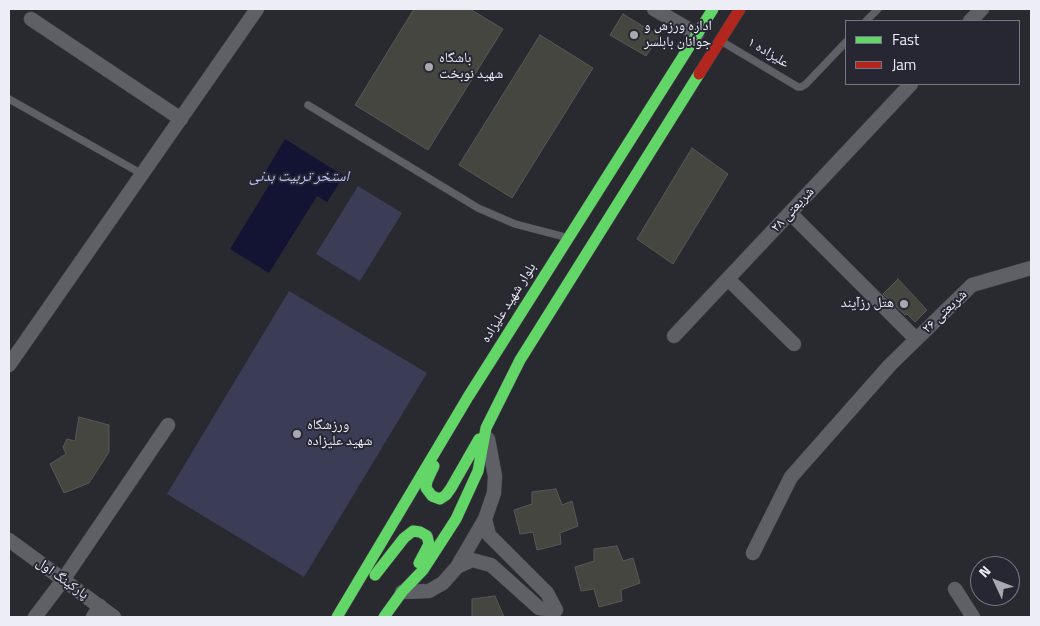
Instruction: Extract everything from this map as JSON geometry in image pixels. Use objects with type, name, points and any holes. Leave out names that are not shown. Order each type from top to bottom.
[{"type":"main road","name":"بلوار شهید علیزاده","points":[[337,617],[468,397],[713,9]]},
{"type":"main road","points":[[468,397],[449,440],[427,481],[426,488],[432,496],[440,499],[446,495],[486,428],[520,360],[740,9]]},
{"type":"main road","points":[[402,592],[423,570],[456,518],[478,471],[486,428]]},
{"type":"main road","points":[[344,606],[378,573],[404,538],[413,531],[420,532],[427,536],[428,547],[402,592],[384,617]]},
{"type":"street","points":[[9,365],[257,9]]},
{"type":"street","points":[[654,9],[697,34]]},
{"type":"street","points":[[971,20],[982,9]]},
{"type":"street","points":[[31,19],[180,119]]},
{"type":"street","name":"شریعتی ۲۸","points":[[674,336],[910,85]]},
{"type":"street","points":[[790,213],[916,339]]},
{"type":"street","name":"شریعتی ۲۶","points":[[753,553],[791,477],[890,365],[972,285],[1031,268]]},
{"type":"street","points":[[728,279],[794,344]]},
{"type":"street","points":[[35,617],[63,580],[168,425]]},
{"type":"street","points":[[402,592],[429,592],[443,583],[457,567],[485,519],[494,494],[495,476],[486,428]]},
{"type":"street","points":[[485,519],[488,535],[547,593],[557,615]]},
{"type":"street","name":"پارکینگ اول","points":[[9,540],[63,580],[96,612],[114,617]]},
{"type":"street","points":[[457,567],[472,560],[490,564],[539,608],[557,615]]},
{"type":"street","points":[[956,589],[973,617]]},
{"type":"lane","points":[[867,20],[878,9]]},
{"type":"lane","name":"علیزاده ۱","points":[[721,40],[798,87],[806,84],[845,43]]},
{"type":"lane","points":[[9,100],[142,174]]},
{"type":"lane","points":[[308,105],[478,208],[515,224],[568,238]]},
{"type":"shaded area","points":[[358,186],[402,213],[360,281],[316,254]]},
{"type":"shaded area","name":"ورزشگاه شهید علیزاده","points":[[289,291],[427,373],[304,577],[167,494]]},
{"type":"water","name":"استخر تربیت بدنی","points":[[285,139],[344,176],[327,202],[317,196],[269,273],[230,249],[274,177],[266,171]]},
{"type":"building","name":"باشگاه شهید نوبخت","points":[[414,9],[470,9],[503,29],[428,150],[355,105]]},
{"type":"building","name":"اداره ورزش و جوانان بابلسر","points":[[623,14],[659,36],[646,56],[610,35]]},
{"type":"building","points":[[540,35],[593,68],[512,198],[459,165]]},
{"type":"building","points":[[692,148],[728,174],[673,264],[637,239]]},
{"type":"building","name":"هتل رزآیند","points":[[898,279],[927,310],[915,322],[883,294]]},
{"type":"building","points":[[79,417],[109,425],[109,452],[89,483],[64,493],[50,464],[66,454],[63,447],[67,439],[75,441]]},
{"type":"building","points":[[556,489],[562,505],[572,501],[578,526],[560,533],[561,544],[537,550],[533,532],[520,534],[514,510],[532,504],[532,492]]},
{"type":"building","points":[[617,546],[623,561],[633,558],[640,583],[621,590],[622,601],[599,607],[594,589],[581,591],[575,567],[594,561],[594,549]]},
{"type":"building","points":[[495,596],[504,617],[472,617],[472,599]]},
{"type":"traffic: fast","points":[[337,617],[468,397],[713,9]]},
{"type":"traffic: fast","points":[[384,617],[402,592],[423,570],[456,519],[478,471],[486,428],[520,360],[699,74]]},
{"type":"traffic: fast","points":[[434,466],[426,488],[432,496],[440,499],[451,488],[479,439]]},
{"type":"traffic: fast","points":[[375,575],[404,538],[413,531],[427,536],[429,544],[419,563]]},
{"type":"traffic: jam","points":[[699,74],[740,9]]},
{"type":"place","name":"اداره ورزش و جوانان بابلسر","points":[[634,35]]},
{"type":"place","name":"باشگاه شهید نوبخت","points":[[429,67]]},
{"type":"place","name":"هتل رزآیند","points":[[904,304]]},
{"type":"place","name":"ورزشگاه شهید علیزاده","points":[[297,434]]}]
